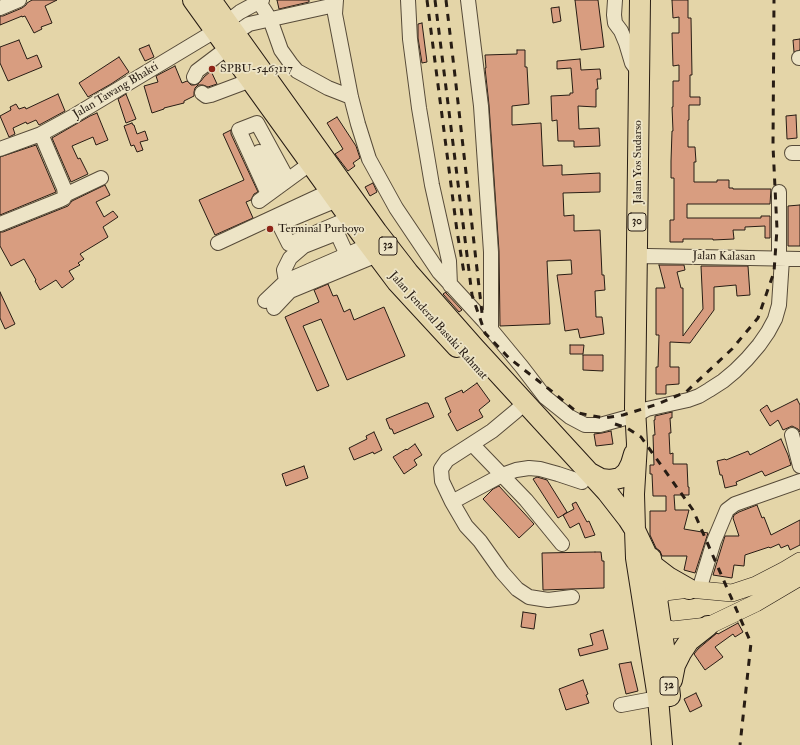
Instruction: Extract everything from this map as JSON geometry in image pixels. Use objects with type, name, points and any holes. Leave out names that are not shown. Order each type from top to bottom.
[{"type":"highway","name":"Jalan Jenderal Basuki Rahmat","points":[[193,0],[228,36],[331,186],[350,218],[397,282],[521,407]]},
{"type":"highway","name":"Jalan Jenderal Basuki Rahmat","points":[[210,0],[251,80],[311,163],[331,186],[377,232],[408,272],[521,407],[585,480]]},
{"type":"highway","name":"Jalan Yos Sudarso","points":[[640,0],[638,73],[642,256],[642,443]]},
{"type":"highway","name":"Jalan Yos Sudarso","points":[[642,256],[652,0]]},
{"type":"highway","name":"30","points":[[585,480],[610,480],[620,478],[626,472],[642,443]]},
{"type":"highway","name":"30","points":[[635,530],[635,482],[640,471],[642,443]]},
{"type":"highway","name":"30","points":[[642,443],[648,522],[644,561]]},
{"type":"highway","points":[[585,480],[607,492],[614,494],[623,491],[635,482]]},
{"type":"highway","name":"32","points":[[585,480],[644,561]]},
{"type":"highway","name":"32","points":[[607,492],[635,530],[644,561],[651,606],[650,651],[676,745]]},
{"type":"highway","points":[[644,561],[668,577],[694,589]]},
{"type":"highway","name":"32","points":[[651,606],[661,627],[663,695],[662,745]]},
{"type":"highway","points":[[663,695],[680,653],[689,641],[708,626]]},
{"type":"main road","points":[[651,606],[665,592],[694,589],[732,593],[756,585],[800,561]]},
{"type":"main road","points":[[661,627],[672,630],[708,626],[756,603],[800,577]]},
{"type":"street","points":[[0,8],[19,0]]},
{"type":"street","points":[[408,0],[410,39],[419,108],[432,185],[449,261],[450,285]]},
{"type":"street","points":[[468,0],[482,114],[491,252],[491,330]]},
{"type":"street","points":[[615,0],[614,15],[616,23],[626,43],[632,63],[638,73]]},
{"type":"street","points":[[194,77],[197,71],[228,36],[240,12],[260,1],[270,19],[281,50],[291,64],[298,71],[328,88],[351,97]]},
{"type":"street","points":[[228,36],[249,24],[336,2],[335,14],[351,97],[358,124],[369,159],[396,208],[439,272],[491,330],[545,397],[570,416],[585,425],[600,426],[641,412],[699,396],[735,372],[759,345],[768,332],[775,318],[779,305],[779,192]]},
{"type":"street","name":"Jalan Tawang Bhakti","points":[[0,150],[41,134],[146,73],[228,36]]},
{"type":"street","points":[[202,93],[206,96],[211,95],[251,80]]},
{"type":"street","points":[[246,128],[273,191],[311,163]]},
{"type":"street","points":[[41,134],[64,188],[65,195]]},
{"type":"street","points":[[0,224],[60,200],[64,198],[65,195],[101,178]]},
{"type":"street","points":[[331,186],[279,224],[289,244],[350,218]]},
{"type":"street","points":[[218,244],[331,186]]},
{"type":"street","points":[[288,286],[284,270],[290,258],[304,246],[337,233],[347,255]]},
{"type":"street","points":[[269,305],[288,286],[347,255],[373,250]]},
{"type":"street","points":[[288,286],[373,250]]},
{"type":"street","name":"Jalan Kalasan","points":[[642,256],[800,259]]},
{"type":"street","points":[[521,407],[492,431],[447,460],[441,469],[442,481],[466,526],[480,541],[502,572],[517,589],[529,597],[548,600],[572,596]]},
{"type":"street","points":[[792,435],[800,466]]},
{"type":"street","points":[[472,444],[526,500],[562,544]]},
{"type":"street","points":[[452,502],[502,475],[516,470],[529,468],[540,469],[585,480]]},
{"type":"street","points":[[694,589],[726,510],[735,504],[800,481]]},
{"type":"street","points":[[621,705],[663,695]]},
{"type":"building","points":[[32,0],[57,0],[45,6],[52,23],[41,27],[42,29],[34,33],[25,16],[0,25],[0,16],[22,8]]},
{"type":"building","points":[[277,0],[309,0],[309,2],[279,9]]},
{"type":"building","points":[[575,0],[598,0],[604,47],[581,50]]},
{"type":"building","points":[[672,0],[688,0],[688,18],[691,18],[692,75],[690,75],[690,97],[700,97],[700,105],[689,105],[688,147],[695,147],[696,162],[694,162],[694,182],[717,182],[717,180],[729,180],[729,188],[733,189],[771,189],[770,204],[687,204],[687,218],[761,218],[761,216],[770,216],[770,238],[765,238],[765,226],[745,227],[745,230],[733,230],[734,239],[683,239],[683,242],[670,242],[670,220],[674,220],[674,178],[671,178],[673,81],[679,81],[679,65],[673,66],[672,33],[679,33],[679,17],[673,18]]},
{"type":"building","points":[[559,7],[561,21],[553,23],[551,8]]},
{"type":"building","points":[[422,23],[427,62],[422,63],[418,38],[418,24]]},
{"type":"building","points":[[800,39],[800,50],[794,52],[793,40]]},
{"type":"building","points":[[19,40],[27,59],[37,55],[42,67],[8,81],[0,63],[0,47]]},
{"type":"building","points":[[149,45],[154,57],[145,61],[139,49]]},
{"type":"building","points":[[517,50],[525,50],[525,67],[527,67],[529,104],[512,106],[512,125],[541,123],[543,166],[562,165],[562,175],[600,173],[600,192],[563,193],[564,216],[574,215],[574,231],[600,230],[602,275],[604,275],[605,290],[595,291],[596,317],[602,317],[604,334],[580,338],[578,329],[565,331],[557,275],[572,274],[571,260],[547,261],[550,324],[500,326],[499,251],[485,55],[517,54]]},
{"type":"building","points":[[119,57],[129,72],[88,97],[79,83]]},
{"type":"building","points":[[580,59],[581,70],[600,69],[601,79],[597,79],[598,89],[596,89],[596,107],[578,106],[579,129],[599,128],[600,146],[574,147],[574,141],[558,141],[557,120],[552,121],[551,96],[570,95],[570,93],[573,93],[571,68],[557,69],[557,61]]},
{"type":"building","points":[[175,66],[182,83],[187,81],[191,85],[198,84],[211,71],[217,84],[208,87],[198,85],[195,88],[194,96],[184,101],[184,103],[152,113],[144,86],[158,82],[156,76]]},
{"type":"building","points":[[58,94],[65,111],[39,125],[36,120],[27,124],[26,122],[13,128],[15,134],[9,137],[0,116],[11,110],[10,107],[16,104],[19,109],[25,107],[26,109]]},
{"type":"building","points":[[126,94],[136,119],[126,123],[118,99]]},
{"type":"building","points":[[97,113],[108,140],[96,145],[93,137],[72,146],[78,159],[80,158],[88,174],[71,182],[52,138]]},
{"type":"building","points":[[796,115],[797,138],[787,139],[786,116]]},
{"type":"building","points":[[337,117],[356,146],[360,158],[353,163],[355,166],[348,171],[335,154],[343,149],[327,123]]},
{"type":"building","points":[[132,123],[137,134],[145,131],[148,140],[140,142],[143,150],[137,152],[134,145],[131,146],[124,126]]},
{"type":"building","points":[[231,130],[231,134],[258,192],[254,194],[251,200],[246,202],[253,218],[215,235],[199,200],[244,180],[223,134]]},
{"type":"building","points":[[36,145],[56,192],[0,215],[0,157]]},
{"type":"building","points":[[373,183],[377,192],[370,196],[365,187]]},
{"type":"building","points":[[105,185],[110,195],[96,202],[104,217],[113,211],[118,217],[103,227],[108,237],[80,254],[84,259],[78,263],[80,265],[69,271],[74,279],[62,288],[56,280],[40,290],[24,259],[11,266],[0,246],[0,232],[68,206],[72,201]]},
{"type":"building","points":[[800,205],[800,246],[788,246],[788,206]]},
{"type":"building","points":[[659,265],[684,265],[685,270],[677,272],[681,288],[683,288],[683,336],[703,309],[701,266],[748,266],[750,295],[737,296],[736,285],[714,287],[714,310],[690,343],[670,342],[670,367],[679,367],[679,384],[666,385],[666,394],[656,394],[656,367],[658,367],[659,335],[656,335],[656,288],[665,288]]},
{"type":"building","points":[[328,284],[333,296],[337,295],[344,312],[350,309],[354,320],[384,307],[405,356],[347,380],[321,319],[303,326],[329,386],[317,391],[285,317],[319,302],[314,290]]},
{"type":"building","points":[[0,292],[15,324],[5,329],[0,318]]},
{"type":"building","points":[[446,292],[462,310],[459,312],[443,294]]},
{"type":"building","points":[[570,345],[584,345],[583,354],[570,354]]},
{"type":"building","points":[[583,355],[603,355],[603,371],[583,370]]},
{"type":"building","points":[[477,383],[490,401],[479,410],[483,417],[457,431],[448,414],[451,412],[445,398],[462,390],[463,393]]},
{"type":"building","points":[[797,399],[800,405],[800,432],[792,426],[783,430],[778,420],[770,426],[760,410],[767,405],[771,412]]},
{"type":"building","points":[[428,403],[434,417],[394,434],[386,419]]},
{"type":"building","points":[[672,412],[672,418],[670,418],[671,433],[669,433],[670,454],[673,453],[673,464],[687,464],[689,487],[689,495],[674,495],[675,510],[689,510],[684,529],[708,533],[695,573],[684,570],[687,556],[662,556],[660,551],[656,548],[650,535],[650,511],[666,511],[666,496],[653,496],[652,474],[650,474],[650,465],[654,465],[654,420],[655,416]]},
{"type":"building","points":[[611,431],[613,444],[596,446],[594,434]]},
{"type":"building","points":[[374,432],[382,450],[354,460],[349,448],[367,439],[366,436]]},
{"type":"building","points":[[781,439],[791,465],[765,476],[762,471],[736,482],[737,485],[725,488],[717,461],[726,460],[748,451],[750,455]]},
{"type":"building","points":[[415,444],[422,455],[414,460],[417,465],[404,474],[393,457]]},
{"type":"building","points":[[304,466],[308,478],[286,486],[282,474]]},
{"type":"building","points":[[537,477],[547,480],[567,512],[558,518],[533,479]]},
{"type":"building","points":[[499,486],[534,524],[519,538],[483,499],[493,489]]},
{"type":"building","points":[[576,502],[587,522],[589,521],[595,535],[585,538],[579,523],[570,528],[563,515],[574,509],[572,504]]},
{"type":"building","points":[[757,505],[762,518],[764,517],[771,535],[800,520],[800,545],[790,550],[788,545],[781,548],[779,544],[745,555],[744,566],[734,565],[732,578],[713,575],[725,536],[739,536],[733,518],[734,515]]},
{"type":"building","points":[[601,552],[602,561],[604,561],[604,588],[543,590],[542,553]]},
{"type":"building","points":[[523,612],[536,614],[534,629],[521,627]]},
{"type":"building","points":[[738,623],[743,632],[735,637],[733,634],[715,647],[723,657],[705,670],[694,654],[717,633],[718,634]]},
{"type":"building","points":[[603,630],[608,649],[580,656],[578,649],[593,645],[590,634]]},
{"type":"building","points":[[631,662],[638,691],[626,694],[619,664]]},
{"type":"building","points":[[583,680],[588,694],[586,695],[589,703],[566,710],[559,689]]},
{"type":"building","points":[[696,693],[702,706],[690,712],[684,699]]},
{"type":"railway","points":[[427,0],[457,231],[464,273]]},
{"type":"railway","points":[[435,0],[472,295],[485,333],[509,358],[578,413],[604,418],[623,415],[655,405],[686,392],[732,349],[758,318],[774,272],[777,229],[773,146],[774,0]]},
{"type":"railway","points":[[446,0],[482,313]]},
{"type":"railway","points":[[615,424],[627,428],[641,437],[693,510],[751,643],[740,745]]},
{"type":"place","name":"SPBU-5463117","points":[[212,69]]},
{"type":"place","name":"Terminal Purboyo","points":[[270,229]]}]
